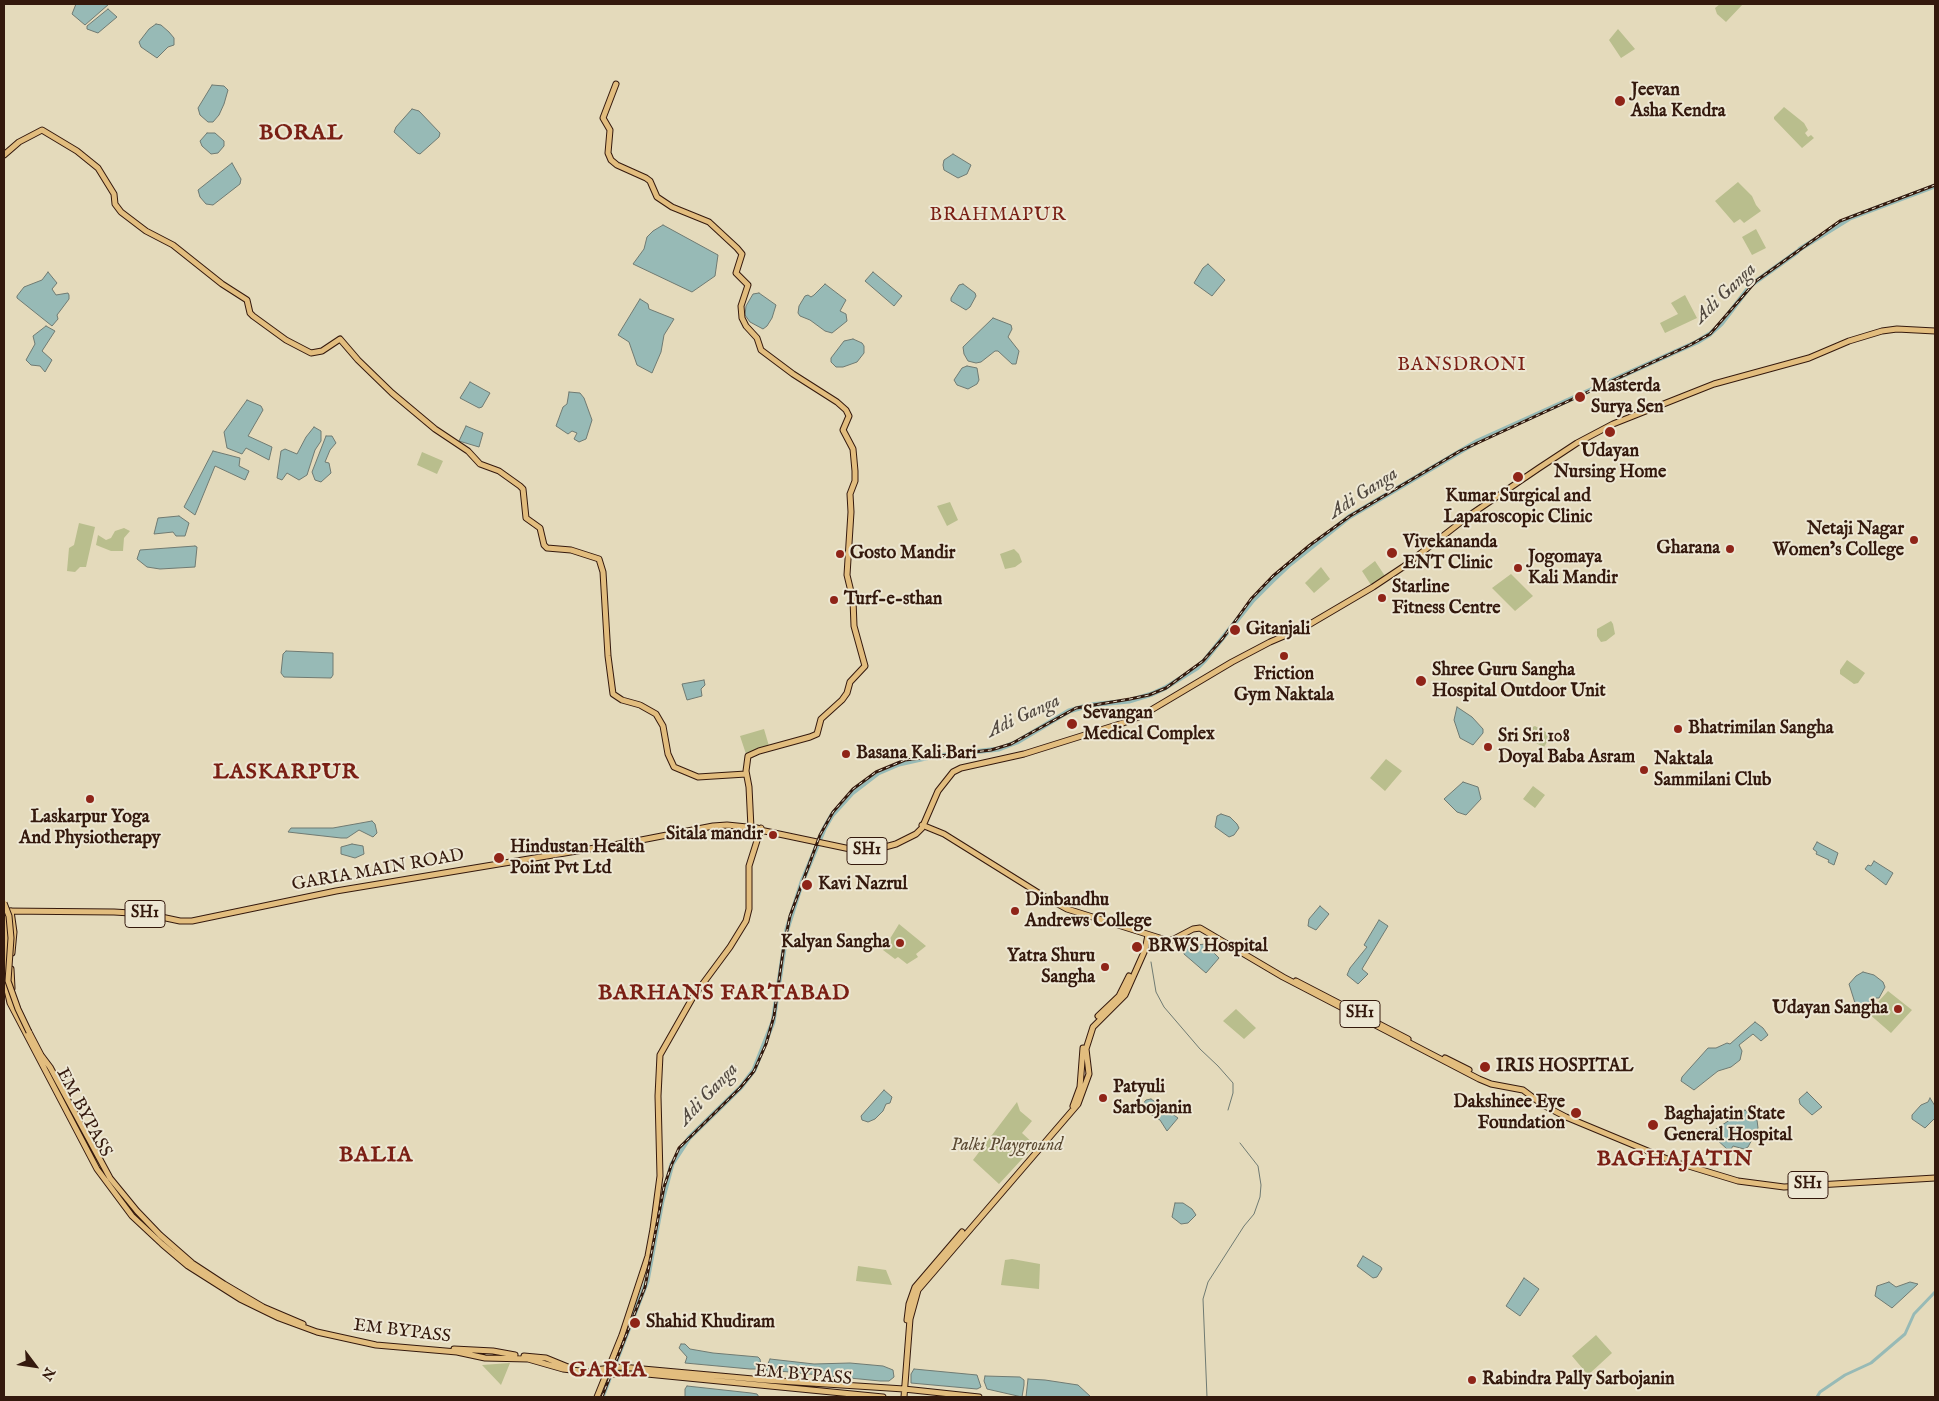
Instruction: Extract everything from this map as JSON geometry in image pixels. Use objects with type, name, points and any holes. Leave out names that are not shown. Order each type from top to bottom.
[{"type":"main road","points":[[597,1397],[622,1335],[648,1256],[653,1230],[660,1176],[658,1096],[660,1055],[693,996],[730,947],[746,921],[749,866],[757,828],[746,774],[747,758],[759,751],[817,734],[821,719],[847,693],[850,682],[864,668],[866,663],[854,626],[853,600],[847,575],[851,512],[850,494],[855,476],[853,449],[844,430],[848,413],[828,395],[801,380],[761,350],[757,338],[746,326],[742,318],[741,306],[748,285],[736,273],[742,254],[737,248],[709,222],[672,207],[657,197],[646,178],[617,165],[611,160],[608,153],[610,130],[603,118],[616,84]]},
{"type":"main road","points":[[4,155],[19,142],[42,130],[77,151],[98,168],[114,194],[116,205],[121,212],[146,231],[173,245],[222,284],[247,300],[252,316],[286,340],[311,353],[322,351],[340,339],[392,394],[435,429],[468,451],[480,464],[499,471],[522,487],[526,516],[540,528],[547,548],[571,550],[599,559],[603,572],[608,656],[613,694],[622,700],[656,714],[663,726],[668,754],[674,767],[698,777],[746,774]]},
{"type":"main road","points":[[923,825],[938,791],[946,779],[955,771],[1024,754],[1130,721],[1270,642],[1305,626],[1374,587],[1485,505],[1577,443],[1613,424],[1714,384],[1809,358],[1882,331],[1897,328],[1935,331]]},
{"type":"main road","name":"GARIA MAIN ROAD","points":[[4,912],[114,912],[147,914],[180,921],[192,921],[346,889],[631,842],[713,826],[727,825],[757,828],[830,843],[869,848],[904,839],[923,825]]},
{"type":"main road","name":"SH1","points":[[923,825],[959,843],[1061,906],[1147,935],[1170,940],[1193,929],[1200,928],[1247,957],[1489,1082],[1523,1090],[1543,1105],[1566,1117],[1684,1166],[1738,1181],[1792,1187],[1935,1178]]},
{"type":"main road","points":[[4,903],[9,916],[11,938],[8,981],[18,1009],[40,1057],[50,1067],[110,1178],[159,1238],[224,1284],[263,1306],[309,1326],[376,1343],[492,1351],[517,1356],[546,1358],[569,1368],[608,1371],[620,1368],[902,1389],[979,1397]]},
{"type":"main road","points":[[11,911],[14,932],[11,981],[16,999],[29,1026],[29,1034]]},
{"type":"main road","points":[[4,912],[7,939],[5,982],[10,1003],[29,1034]]},
{"type":"main road","points":[[902,1397],[907,1314],[912,1291],[1078,1104],[1089,1074],[1086,1049],[1092,1027],[1125,995],[1145,950],[1147,935]]},
{"type":"main road","points":[[4,992],[16,1021],[31,1044]]},
{"type":"main road","name":"EM BYPASS","points":[[29,1034],[31,1044],[40,1057]]},
{"type":"main road","name":"SH1","points":[[1489,1082],[1522,1087],[1568,1115],[1651,1148],[1684,1166]]},
{"type":"main road","name":"EM BYPASS","points":[[608,1371],[617,1374],[647,1374],[883,1397]]},
{"type":"green space","points":[[1720,4],[1743,4],[1726,22],[1717,14],[1715,8]]},
{"type":"green space","points":[[1618,29],[1635,49],[1621,58],[1609,40]]},
{"type":"green space","points":[[1784,107],[1804,123],[1808,130],[1805,133],[1808,137],[1811,135],[1814,138],[1802,148],[1774,119]]},
{"type":"green space","points":[[1738,182],[1752,196],[1761,211],[1744,223],[1740,219],[1734,223],[1715,201]]},
{"type":"green space","points":[[1756,229],[1766,248],[1752,255],[1742,237]]},
{"type":"green space","points":[[1685,295],[1697,318],[1665,333],[1660,323],[1678,314],[1671,303]]},
{"type":"green space","points":[[422,452],[443,461],[437,474],[417,465]]},
{"type":"green space","points":[[950,502],[958,520],[947,526],[937,506]]},
{"type":"green space","points":[[79,523],[95,527],[86,567],[80,567],[75,572],[67,571],[69,548],[74,545]]},
{"type":"green space","points":[[124,528],[130,531],[124,538],[123,551],[111,551],[96,545],[98,535],[106,540],[111,538],[115,531]]},
{"type":"green space","points":[[1014,549],[1019,554],[1022,562],[1015,567],[1005,569],[1000,554]]},
{"type":"green space","points":[[1375,561],[1385,576],[1371,585],[1362,571]]},
{"type":"green space","points":[[1321,567],[1330,579],[1314,593],[1305,583]]},
{"type":"green space","points":[[1511,574],[1533,596],[1515,611],[1492,588]]},
{"type":"green space","points":[[1611,621],[1615,634],[1606,641],[1601,642],[1597,636],[1597,629]]},
{"type":"green space","points":[[1847,660],[1865,673],[1858,683],[1854,684],[1840,674],[1840,670]]},
{"type":"green space","points":[[1535,726],[1551,735],[1544,747],[1525,738],[1530,728]]},
{"type":"green space","points":[[764,729],[769,746],[746,754],[740,736]]},
{"type":"green space","points":[[1386,759],[1402,771],[1385,791],[1370,778]]},
{"type":"green space","points":[[1533,786],[1545,795],[1535,808],[1523,799]]},
{"type":"green space","points":[[899,924],[926,946],[916,954],[918,957],[907,964],[898,957],[895,959],[883,950]]},
{"type":"green space","points":[[1888,991],[1912,1010],[1891,1033],[1868,1013]]},
{"type":"green space","points":[[1236,1009],[1256,1028],[1244,1039],[1223,1021]]},
{"type":"green space","name":"Palki Playground","points":[[1017,1102],[1020,1111],[1032,1121],[1022,1133],[1035,1145],[999,1184],[973,1160]]},
{"type":"green space","points":[[1012,1259],[1040,1264],[1039,1289],[1001,1285],[1005,1260]]},
{"type":"green space","points":[[858,1266],[886,1270],[892,1285],[856,1281]]},
{"type":"green space","points":[[1596,1335],[1612,1353],[1588,1375],[1572,1356]]},
{"type":"green space","points":[[510,1363],[501,1385],[482,1365]]},
{"type":"water","points":[[76,4],[109,4],[85,25],[72,14]]},
{"type":"water","points":[[108,9],[117,17],[98,33],[87,29],[87,26]]},
{"type":"water","points":[[156,24],[161,25],[174,38],[174,45],[168,47],[157,58],[141,47],[139,42],[149,29]]},
{"type":"water","points":[[212,85],[224,86],[228,90],[219,115],[213,122],[208,122],[200,115],[198,108]]},
{"type":"water","points":[[412,109],[419,111],[440,133],[439,137],[420,154],[394,132],[396,127]]},
{"type":"water","points":[[207,133],[215,133],[224,141],[224,146],[218,153],[211,154],[202,146],[200,141]]},
{"type":"water","points":[[953,154],[971,165],[967,174],[958,178],[944,170],[944,160]]},
{"type":"water","points":[[232,163],[241,179],[240,184],[213,205],[206,204],[200,197],[198,190]]},
{"type":"water","points":[[663,225],[718,255],[715,276],[692,292],[633,264],[644,249],[647,237]]},
{"type":"water","points":[[1208,264],[1225,280],[1212,296],[1194,283],[1203,268]]},
{"type":"water","points":[[48,272],[57,283],[52,289],[56,295],[68,293],[69,295],[69,299],[57,315],[58,319],[52,326],[17,298],[24,287],[42,280]]},
{"type":"water","points":[[873,272],[902,296],[894,306],[865,281]]},
{"type":"water","points":[[825,284],[846,300],[840,311],[846,314],[847,321],[832,333],[825,331],[798,313],[799,306],[805,296],[811,297]]},
{"type":"water","points":[[963,284],[975,293],[976,296],[970,307],[966,310],[951,301],[959,285]]},
{"type":"water","points":[[759,293],[776,305],[772,318],[763,329],[750,322],[745,315],[746,306],[753,294]]},
{"type":"water","points":[[640,299],[648,304],[649,309],[674,319],[664,335],[661,352],[652,373],[637,365],[629,342],[618,335]]},
{"type":"water","points":[[993,318],[1011,325],[1012,329],[1008,337],[1019,351],[1016,364],[1012,364],[998,351],[995,351],[981,362],[976,363],[968,361],[964,354],[963,347]]},
{"type":"water","points":[[46,326],[55,331],[42,351],[52,360],[45,372],[40,366],[31,365],[26,360],[35,344],[33,336]]},
{"type":"water","points":[[853,339],[862,343],[864,353],[857,362],[843,367],[836,367],[831,362],[831,358],[844,341]]},
{"type":"water","points":[[967,366],[977,368],[979,380],[977,384],[968,389],[957,385],[954,380],[962,368]]},
{"type":"water","points":[[470,382],[490,393],[482,407],[479,408],[460,398]]},
{"type":"water","points":[[569,392],[580,393],[584,398],[592,420],[586,439],[579,442],[574,439],[577,433],[572,431],[568,434],[556,426],[563,407],[567,404]]},
{"type":"water","points":[[247,400],[261,406],[263,410],[248,436],[272,447],[269,460],[246,448],[242,454],[227,448],[224,432]]},
{"type":"water","points":[[466,426],[483,433],[479,447],[459,441]]},
{"type":"water","points":[[314,427],[321,431],[321,441],[315,450],[307,475],[299,480],[287,473],[282,480],[277,478],[281,451],[285,449],[297,454]]},
{"type":"water","points":[[326,436],[332,436],[336,443],[330,450],[325,462],[329,463],[331,473],[321,482],[315,480],[312,472]]},
{"type":"water","points":[[213,451],[240,458],[239,466],[249,471],[245,480],[215,466],[195,515],[184,507]]},
{"type":"water","points":[[179,516],[189,523],[185,536],[176,536],[173,532],[154,534],[158,518]]},
{"type":"water","points":[[197,547],[195,567],[160,569],[147,567],[137,559],[140,550]]},
{"type":"water","points":[[286,651],[333,653],[333,675],[331,678],[284,677],[281,673],[283,654]]},
{"type":"water","points":[[704,680],[705,685],[701,689],[702,696],[687,700],[682,684]]},
{"type":"water","points":[[1457,707],[1472,717],[1483,729],[1483,733],[1473,745],[1460,738],[1454,720]]},
{"type":"water","points":[[1463,782],[1478,787],[1481,799],[1466,815],[1457,812],[1444,799]]},
{"type":"water","points":[[1221,814],[1230,817],[1237,824],[1239,828],[1234,835],[1229,837],[1215,827],[1217,816]]},
{"type":"water","points":[[372,821],[375,824],[377,833],[373,837],[359,830],[347,838],[288,832],[291,828],[333,828]]},
{"type":"water","points":[[1817,842],[1838,853],[1834,865],[1828,862],[1829,860],[1816,854],[1817,852],[1813,849]]},
{"type":"water","points":[[352,844],[363,846],[364,854],[355,858],[341,854],[341,847]]},
{"type":"water","points":[[1874,861],[1893,873],[1886,885],[1865,869],[1868,865],[1871,866]]},
{"type":"water","points":[[1320,906],[1329,914],[1316,930],[1308,926],[1309,919]]},
{"type":"water","points":[[1379,920],[1388,926],[1362,969],[1368,974],[1358,984],[1347,975],[1350,968],[1367,947],[1364,945]]},
{"type":"water","points":[[1205,944],[1219,958],[1206,973],[1184,954],[1184,950],[1188,946]]},
{"type":"water","points":[[1863,972],[1874,975],[1883,982],[1885,987],[1879,998],[1876,998],[1872,1007],[1868,1010],[1860,1008],[1855,1003],[1849,984],[1856,976]]},
{"type":"water","points":[[1755,1022],[1768,1035],[1761,1041],[1753,1034],[1739,1045],[1742,1051],[1740,1060],[1731,1067],[1718,1071],[1694,1090],[1681,1081],[1682,1077],[1708,1048],[1716,1048],[1727,1043],[1730,1044]]},
{"type":"water","points":[[884,1090],[892,1097],[890,1103],[886,1104],[883,1111],[875,1119],[868,1122],[862,1120],[861,1116]]},
{"type":"water","points":[[1807,1092],[1822,1107],[1812,1115],[1800,1104],[1799,1099]]},
{"type":"water","points":[[1930,1098],[1935,1106],[1935,1118],[1925,1128],[1912,1119],[1912,1115],[1921,1105],[1928,1102]]},
{"type":"water","points":[[1151,1099],[1178,1118],[1167,1131],[1160,1120],[1142,1109],[1142,1105],[1146,1100]]},
{"type":"water","points":[[1745,1110],[1757,1120],[1758,1128],[1748,1147],[1744,1149],[1733,1146],[1731,1149],[1727,1149],[1715,1138],[1713,1131]]},
{"type":"water","points":[[1175,1203],[1183,1203],[1192,1209],[1196,1215],[1188,1223],[1181,1224],[1172,1217]]},
{"type":"water","points":[[1363,1256],[1381,1267],[1382,1269],[1377,1277],[1373,1278],[1357,1266]]},
{"type":"water","points":[[1524,1278],[1539,1289],[1520,1316],[1506,1306]]},
{"type":"water","points":[[1889,1282],[1896,1287],[1910,1282],[1918,1284],[1892,1308],[1875,1296],[1877,1286]]},
{"type":"water","points":[[681,1344],[685,1344],[690,1349],[713,1353],[758,1357],[761,1366],[759,1369],[750,1369],[685,1363],[687,1357],[679,1348]]},
{"type":"water","points":[[770,1359],[814,1364],[850,1363],[883,1366],[893,1370],[894,1377],[889,1381],[880,1381],[767,1371],[766,1368]]},
{"type":"water","points":[[914,1369],[977,1375],[981,1387],[977,1389],[911,1383],[911,1374]]},
{"type":"water","points":[[985,1376],[1020,1377],[1024,1380],[1022,1397],[987,1389],[984,1381]]},
{"type":"water","points":[[1028,1379],[1078,1385],[1091,1397],[1026,1397]]},
{"type":"water","points":[[687,1386],[751,1393],[757,1394],[759,1397],[685,1397]]},
{"type":"waterway","name":"Adi Ganga","points":[[1800,249],[1850,218],[1935,186]]},
{"type":"waterway","name":"Adi Ganga","points":[[602,1397],[647,1281],[662,1201],[672,1164],[689,1138],[741,1087],[754,1070],[773,1022],[787,929],[802,882],[824,829],[832,815],[852,793],[878,773],[899,764],[930,757],[999,749],[1017,742],[1069,711],[1090,705],[1129,701],[1165,688],[1197,668],[1253,600],[1272,581],[1290,564],[1349,517],[1478,441],[1697,342],[1721,324],[1751,285],[1797,252]]},
{"type":"waterway","points":[[1151,962],[1156,992],[1164,1007],[1200,1049],[1233,1083],[1233,1093],[1228,1110]]},
{"type":"waterway","points":[[1207,1397],[1203,1299],[1208,1282],[1244,1226],[1254,1214],[1260,1197],[1261,1185],[1258,1166],[1240,1143]]},
{"type":"waterway","points":[[1817,1397],[1820,1392],[1845,1375],[1871,1363],[1905,1334],[1914,1314],[1935,1292]]},
{"type":"railway","points":[[602,1397],[645,1287],[664,1187],[671,1166],[679,1148],[740,1088],[754,1071],[766,1044],[774,1016],[790,916],[820,835],[833,812],[853,789],[876,772],[905,760],[991,750],[1011,744],[1076,708],[1149,695],[1166,688],[1203,661],[1223,638],[1251,599],[1273,576],[1310,545],[1350,516],[1460,451],[1710,334],[1756,281],[1840,221],[1935,185]]},
{"type":"place","name":"Jeevan Asha Kendra","points":[[1620,101]]},
{"type":"place","name":"Masterda Surya Sen","points":[[1580,397]]},
{"type":"place","name":"Udayan Nursing Home","points":[[1610,432]]},
{"type":"place","name":"Kumar Surgical and Laparoscopic Clinic","points":[[1518,477]]},
{"type":"place","name":"Netaji Nagar Women’s College","points":[[1914,540]]},
{"type":"place","name":"Gharana","points":[[1730,549]]},
{"type":"place","name":"Vivekananda ENT Clinic","points":[[1392,553]]},
{"type":"place","name":"Gosto Mandir","points":[[840,554]]},
{"type":"place","name":"Jogomaya Kali Mandir","points":[[1518,568]]},
{"type":"place","name":"Starline Fitness Centre","points":[[1382,598]]},
{"type":"place","name":"Turf-e-sthan","points":[[834,600]]},
{"type":"place","name":"Gitanjali","points":[[1235,630]]},
{"type":"place","name":"Friction Gym Naktala","points":[[1284,656]]},
{"type":"place","name":"Shree Guru Sangha Hospital Outdoor Unit","points":[[1421,681]]},
{"type":"place","name":"Sevangan Medical Complex","points":[[1072,724]]},
{"type":"place","name":"Bhatrimilan Sangha","points":[[1678,729]]},
{"type":"place","name":"Sri Sri 108 Doyal Baba Asram","points":[[1488,747]]},
{"type":"place","name":"Basana Kali Bari","points":[[846,754]]},
{"type":"place","name":"Naktala Sammilani Club","points":[[1644,770]]},
{"type":"place","name":"Laskarpur Yoga And Physiotherapy","points":[[90,799]]},
{"type":"place","name":"Sitala mandir","points":[[773,835]]},
{"type":"place","name":"Hindustan Health Point Pvt Ltd","points":[[499,858]]},
{"type":"place","name":"Kavi Nazrul","points":[[807,885]]},
{"type":"place","name":"Dinbandhu Andrews College","points":[[1015,911]]},
{"type":"place","name":"Kalyan Sangha","points":[[900,943]]},
{"type":"place","name":"BRWS Hospital","points":[[1137,947]]},
{"type":"place","name":"Yatra Shuru Sangha","points":[[1105,967]]},
{"type":"place","name":"Udayan Sangha","points":[[1898,1009]]},
{"type":"place","name":"IRIS HOSPITAL","points":[[1485,1067]]},
{"type":"place","name":"Patyuli Sarbojanin","points":[[1103,1098]]},
{"type":"place","name":"Dakshinee Eye Foundation","points":[[1576,1113]]},
{"type":"place","name":"Baghajatin State General Hospital","points":[[1653,1125]]},
{"type":"place","name":"Shahid Khudiram","points":[[635,1323]]},
{"type":"place","name":"Rabindra Pally Sarbojanin","points":[[1472,1380]]},
{"type":"district","name":"BORAL","points":[[301,134]]},
{"type":"district","name":"BRAHMAPUR","points":[[998,216]]},
{"type":"district","name":"BANSDRONI","points":[[1462,366]]},
{"type":"district","name":"LASKARPUR","points":[[286,773]]},
{"type":"district","name":"BARHANS FARTABAD","points":[[724,994]]},
{"type":"district","name":"BALIA","points":[[376,1156]]},
{"type":"district","name":"BAGHAJATIN","points":[[1675,1160]]},
{"type":"district","name":"GARIA","points":[[608,1371]]}]
